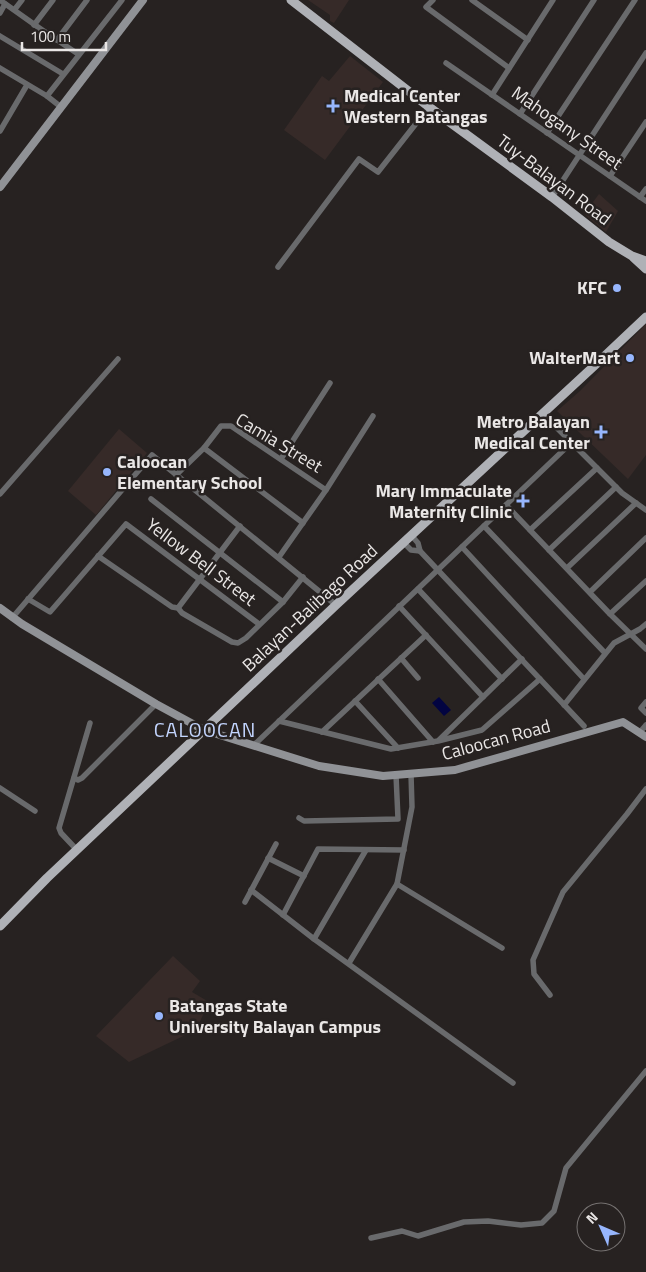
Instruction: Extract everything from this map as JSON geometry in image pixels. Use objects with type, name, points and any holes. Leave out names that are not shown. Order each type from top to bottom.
[{"type":"main road","name":"Tuy-Balayan Road","points":[[291,0],[429,107],[552,197],[609,242],[632,256],[646,269]]},
{"type":"main road","name":"Tuy-Balayan Road","points":[[632,256],[646,261]]},
{"type":"main road","name":"Balayan-Balibago Road","points":[[0,926],[77,850],[336,605],[646,317]]},
{"type":"street","points":[[15,9],[22,0]]},
{"type":"street","points":[[34,26],[53,0]]},
{"type":"street","points":[[57,40],[87,0]]},
{"type":"street","points":[[47,96],[122,0]]},
{"type":"street","points":[[0,187],[142,0]]},
{"type":"street","points":[[433,0],[426,7],[510,68]]},
{"type":"street","points":[[472,0],[528,40]]},
{"type":"street","points":[[492,95],[553,0]]},
{"type":"street","points":[[520,114],[594,0]]},
{"type":"street","points":[[547,133],[635,0]]},
{"type":"street","points":[[0,13],[3,2],[15,9],[34,26],[78,54]]},
{"type":"street","points":[[0,36],[63,74]]},
{"type":"street","points":[[552,197],[646,53]]},
{"type":"street","name":"Mahogany Street","points":[[446,63],[643,199]]},
{"type":"street","points":[[0,78],[2,69],[47,96],[61,107]]},
{"type":"street","points":[[0,132],[27,85]]},
{"type":"street","points":[[278,267],[360,159],[378,172],[429,107]]},
{"type":"street","points":[[610,176],[646,122]]},
{"type":"street","points":[[643,199],[646,188]]},
{"type":"street","points":[[0,494],[118,359]]},
{"type":"street","points":[[281,459],[330,383]]},
{"type":"street","points":[[543,414],[616,487],[646,510]]},
{"type":"street","points":[[279,557],[326,490],[373,416]]},
{"type":"street","name":"Camia Street","points":[[176,475],[204,448],[221,426],[231,426],[326,490]]},
{"type":"street","points":[[254,744],[572,442]]},
{"type":"street","points":[[204,448],[302,523]]},
{"type":"street","points":[[12,618],[152,455],[336,605]]},
{"type":"street","points":[[530,530],[597,468]]},
{"type":"street","points":[[549,550],[616,487]]},
{"type":"street","points":[[151,499],[283,602]]},
{"type":"street","points":[[567,568],[636,503]]},
{"type":"street","points":[[506,505],[646,649]]},
{"type":"street","name":"Yellow Bell Street","points":[[98,556],[126,524],[259,624]]},
{"type":"street","points":[[178,608],[240,526]]},
{"type":"street","points":[[484,526],[605,653]]},
{"type":"street","points":[[411,535],[418,543],[420,552],[584,726]]},
{"type":"street","points":[[590,592],[646,538]]},
{"type":"street","points":[[403,542],[411,550],[420,552]]},
{"type":"street","points":[[462,547],[584,679]]},
{"type":"street","points":[[28,599],[50,612],[98,556],[172,607],[178,608],[182,613],[232,642],[238,643],[246,638],[283,602],[303,577]]},
{"type":"street","points":[[610,614],[646,581]]},
{"type":"street","points":[[418,589],[502,679]]},
{"type":"street","points":[[399,606],[483,697]]},
{"type":"street","name":"Caloocan Road","points":[[0,609],[156,704],[204,730],[319,766],[383,776],[454,770],[623,722],[643,735]]},
{"type":"street","points":[[564,705],[614,643],[646,624]]},
{"type":"street","points":[[322,732],[426,635]]},
{"type":"street","points":[[401,658],[418,678]]},
{"type":"street","points":[[436,741],[522,659]]},
{"type":"street","points":[[378,679],[436,741]]},
{"type":"street","points":[[279,721],[391,749],[398,748],[482,730],[540,679]]},
{"type":"street","points":[[355,701],[398,748]]},
{"type":"street","points":[[646,702],[641,708],[646,713]]},
{"type":"street","points":[[74,778],[78,780],[82,778],[156,704]]},
{"type":"street","points":[[77,850],[61,833],[59,828],[90,723]]},
{"type":"street","points":[[643,735],[646,725]]},
{"type":"street","points":[[350,963],[397,884],[412,807],[411,774]]},
{"type":"street","points":[[298,818],[304,821],[398,819],[396,775]]},
{"type":"street","points":[[0,788],[35,811]]},
{"type":"street","points":[[550,995],[534,974],[534,960],[563,892],[646,788]]},
{"type":"street","points":[[245,902],[276,844]]},
{"type":"street","points":[[283,915],[318,848],[404,850]]},
{"type":"street","points":[[314,939],[366,850]]},
{"type":"street","points":[[268,858],[304,876]]},
{"type":"street","points":[[397,884],[502,948]]},
{"type":"street","points":[[251,890],[314,939],[350,963],[513,1084]]},
{"type":"street","points":[[371,1238],[402,1231],[418,1236],[464,1222],[488,1221],[521,1226],[542,1223],[554,1210],[566,1168],[646,1071]]},
{"type":"shaded area","points":[[308,0],[349,0],[334,23],[330,21],[330,15]]},
{"type":"shaded area","name":"Medical Center Western Batangas","points":[[350,56],[383,82],[325,160],[284,130],[322,76],[329,81]]},
{"type":"shaded area","points":[[599,194],[618,211],[606,232],[584,214]]},
{"type":"shaded area","points":[[646,324],[646,455],[628,479],[557,411],[580,391]]},
{"type":"shaded area","name":"Caloocan Elementary School","points":[[119,429],[147,453],[96,515],[68,491]]},
{"type":"shaded area","points":[[439,697],[451,710],[444,716],[432,703]]},
{"type":"shaded area","name":"Batangas State University Balayan Campus","points":[[173,956],[200,981],[192,992],[209,1002],[196,1030],[129,1062],[96,1036]]},
{"type":"place","name":"Medical Center Western Batangas","points":[[333,106]]},
{"type":"place","name":"KFC","points":[[617,288]]},
{"type":"place","name":"WalterMart","points":[[630,358]]},
{"type":"place","name":"Metro Balayan Medical Center","points":[[601,432]]},
{"type":"place","name":"Caloocan Elementary School","points":[[107,472]]},
{"type":"place","name":"Mary Immaculate Maternity Clinic","points":[[523,501]]},
{"type":"place","name":"Batangas State University Balayan Campus","points":[[159,1016]]},
{"type":"district","name":"CALOOCAN","points":[[205,730]]}]
